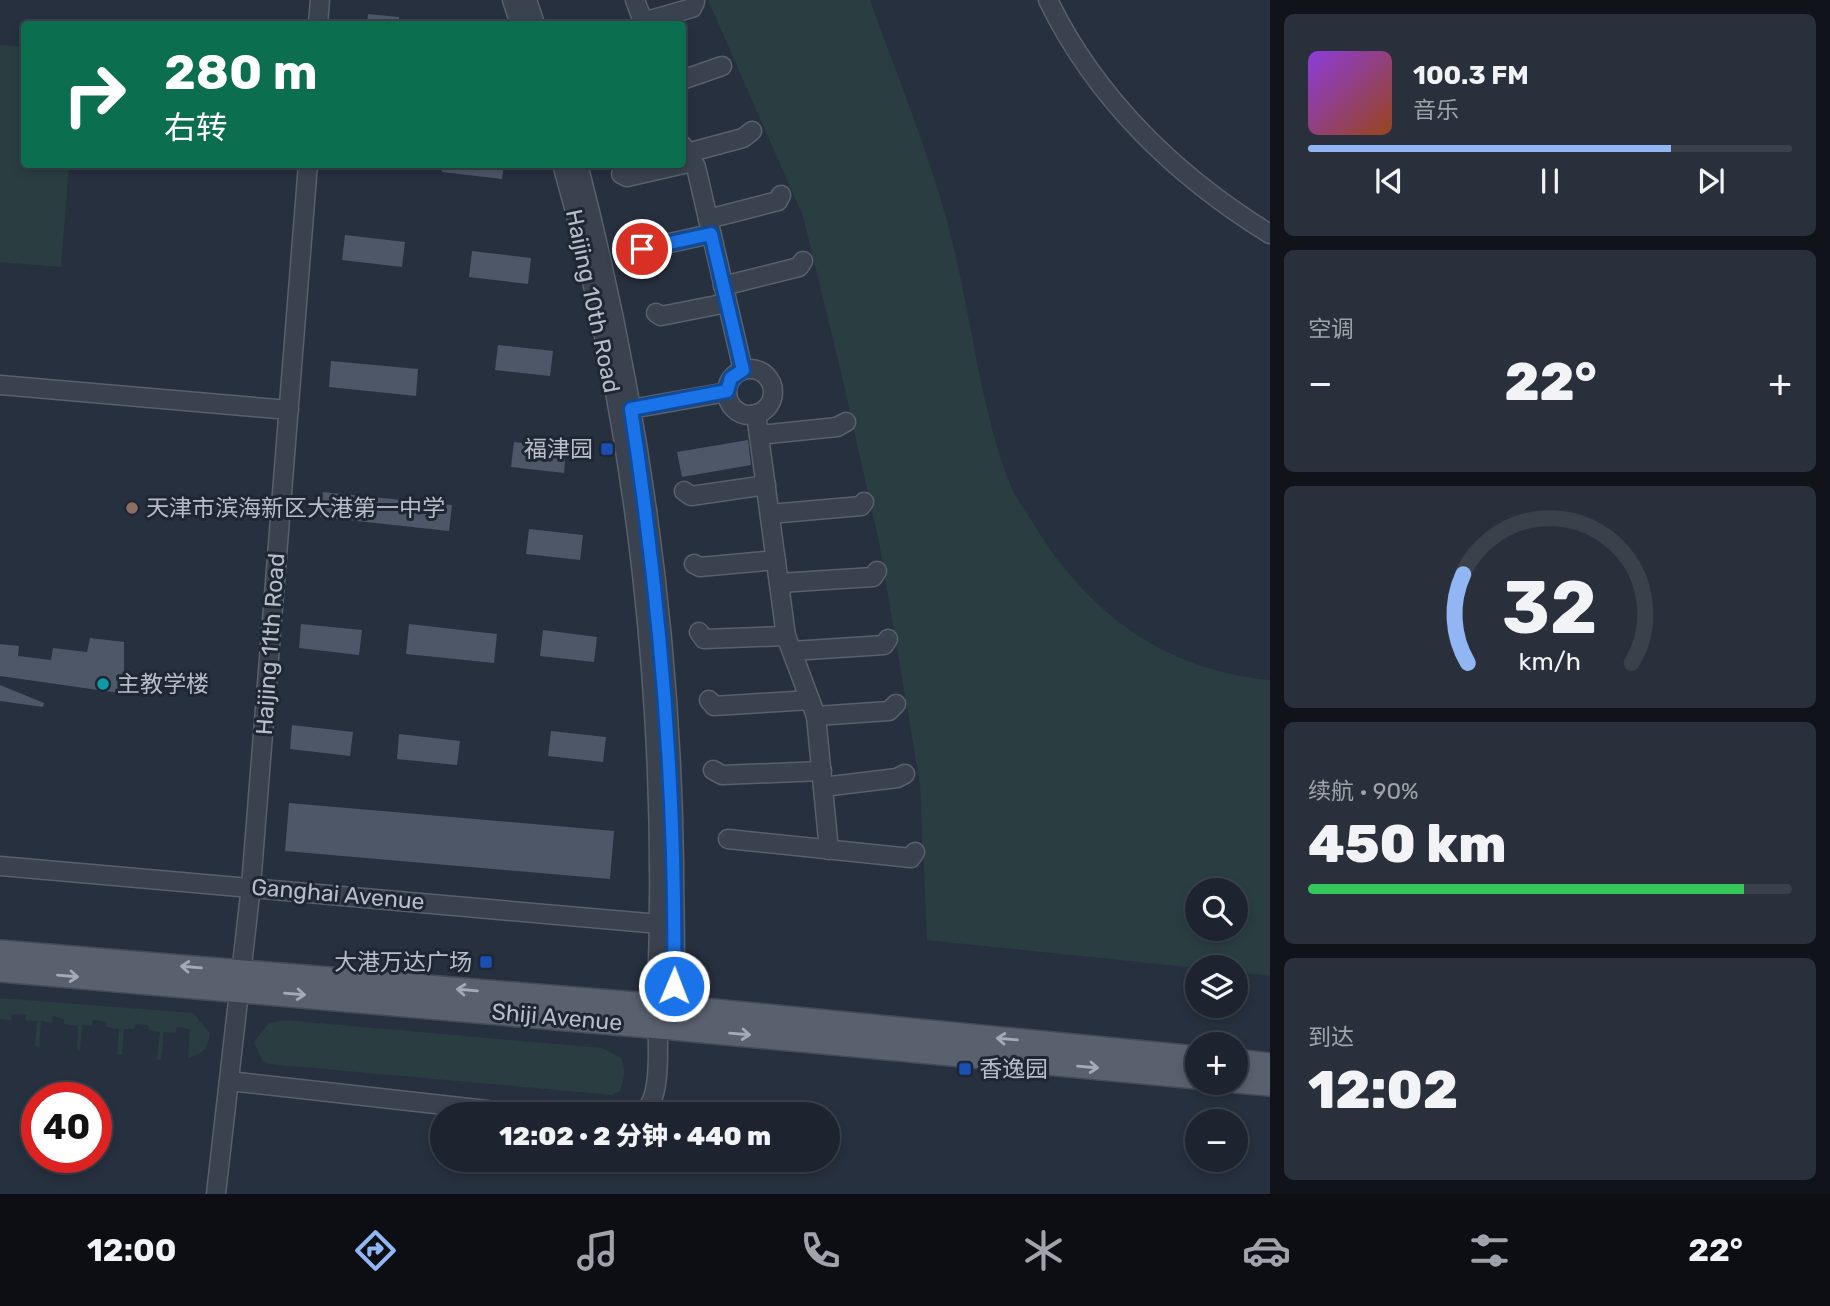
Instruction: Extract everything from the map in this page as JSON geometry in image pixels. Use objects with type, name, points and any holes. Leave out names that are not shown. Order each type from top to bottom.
[{"type":"main road","name":"Shiji Avenue","points":[[0,952],[242,980],[665,1017],[1185,1057]]},
{"type":"main road","name":"Shiji Avenue","points":[[0,970],[242,980]]},
{"type":"main road","name":"Shiji Avenue","points":[[665,1017],[1185,1076]]},
{"type":"main road","points":[[1248,1062],[1270,1065]]},
{"type":"main road","points":[[1248,1081],[1270,1084]]},
{"type":"street","points":[[318,21],[320,0]]},
{"type":"street","points":[[512,0],[519,21]]},
{"type":"street","points":[[527,0],[534,21]]},
{"type":"street","points":[[635,0],[643,21]]},
{"type":"street","points":[[1048,0],[1079,57],[1123,112],[1199,184],[1270,234]]},
{"type":"street","points":[[1055,0],[1084,51],[1138,120],[1191,169],[1270,227]]},
{"type":"street","points":[[650,21],[692,8],[695,2]]},
{"type":"street","points":[[686,79],[722,66]]},
{"type":"street","points":[[743,370],[709,227],[687,153],[743,138],[751,131]]},
{"type":"street","name":"Haijing 11th Road","points":[[216,1194],[251,886],[308,168]]},
{"type":"street","name":"Haijing 10th Road","points":[[563,168],[623,410]]},
{"type":"street","name":"Haijing 10th Road","points":[[579,168],[610,299],[652,698],[667,925],[665,1017],[651,1102]]},
{"type":"street","points":[[621,174],[627,177],[650,168]]},
{"type":"street","points":[[636,243],[642,249],[709,227],[778,201],[781,194]]},
{"type":"street","points":[[656,313],[661,316],[725,294],[799,267],[803,261]]},
{"type":"street","points":[[743,370],[763,374],[772,385],[771,400],[756,414],[736,410],[727,391],[731,378],[743,370]]},
{"type":"street","points":[[0,385],[289,410]]},
{"type":"street","points":[[623,410],[727,391]]},
{"type":"street","points":[[756,414],[789,643],[813,708],[830,850]]},
{"type":"street","points":[[759,435],[837,427],[846,422]]},
{"type":"street","points":[[684,491],[691,496],[766,485]]},
{"type":"street","points":[[770,514],[861,506],[864,502]]},
{"type":"street","points":[[694,564],[700,567],[776,560]]},
{"type":"street","points":[[779,583],[873,577],[877,570]]},
{"type":"street","points":[[699,632],[704,639],[789,643],[884,645],[887,639]]},
{"type":"street","points":[[709,700],[714,706],[889,711],[896,704]]},
{"type":"street","points":[[713,770],[722,775],[822,779],[897,778],[905,774]]},
{"type":"street","points":[[728,839],[911,858],[915,852]]},
{"type":"street","name":"Ganghai Avenue","points":[[0,866],[251,886],[667,925]]},
{"type":"street","points":[[229,1081],[430,1104]]},
{"type":"green space","points":[[708,0],[870,0],[940,197],[956,257],[998,451],[1017,498],[1054,555],[1078,584],[1104,610],[1132,632],[1163,650],[1196,664],[1232,674],[1270,680],[1270,976],[1248,973],[1248,955],[1185,955],[1185,967],[927,940],[920,784],[879,542],[803,216]]},
{"type":"green space","points":[[0,45],[21,47],[21,168],[69,168],[61,267],[0,262]]},
{"type":"green space","points":[[0,998],[193,1013],[210,1033],[204,1050],[188,1058],[190,1029],[177,1027],[175,1033],[164,1032],[161,1060],[157,1059],[160,1032],[149,1030],[148,1025],[136,1024],[134,1029],[124,1029],[122,1055],[117,1054],[119,1029],[107,1027],[107,1022],[93,1020],[92,1026],[82,1025],[80,1051],[77,1050],[78,1026],[64,1024],[64,1019],[53,1016],[52,1023],[41,1021],[39,1047],[35,1046],[37,1021],[25,1020],[26,1015],[12,1014],[11,1020],[0,1019]]},
{"type":"green space","points":[[284,1020],[602,1048],[621,1058],[623,1078],[620,1091],[612,1095],[269,1064],[262,1060],[254,1042],[269,1023]]},
{"type":"building","points":[[368,14],[399,17],[399,21],[367,21]]},
{"type":"building","points":[[442,168],[503,168],[502,179],[442,172]]},
{"type":"building","points":[[345,235],[405,242],[402,267],[342,260]]},
{"type":"building","points":[[472,251],[531,258],[528,284],[469,277]]},
{"type":"building","points":[[498,345],[553,351],[550,376],[495,370]]},
{"type":"building","points":[[331,361],[418,369],[416,396],[329,387]]},
{"type":"building","points":[[748,440],[751,465],[682,477],[677,452]]},
{"type":"building","points":[[514,442],[566,448],[564,473],[511,467]]},
{"type":"building","points":[[323,492],[452,505],[449,531],[320,517]]},
{"type":"building","points":[[529,529],[583,535],[580,560],[526,554]]},
{"type":"building","points":[[301,624],[362,630],[359,655],[299,648]]},
{"type":"building","points":[[409,624],[497,634],[494,663],[406,654]]},
{"type":"building","points":[[543,630],[597,637],[594,662],[540,656]]},
{"type":"building","name":"主教学楼","points":[[90,638],[124,642],[124,676],[120,676],[119,693],[0,676],[0,644],[19,646],[18,656],[51,660],[53,648],[87,652]]},
{"type":"building","points":[[0,685],[44,703],[43,707],[0,701]]},
{"type":"building","points":[[292,725],[353,732],[350,756],[290,749]]},
{"type":"building","points":[[551,731],[606,737],[603,762],[548,756]]},
{"type":"building","points":[[399,734],[460,741],[457,765],[397,759]]},
{"type":"building","points":[[289,803],[614,831],[610,879],[285,851]]},
{"type":"place","name":"福津园","points":[[607,449]]},
{"type":"place","name":"天津市滨海新区大港第一中学","points":[[132,508]]},
{"type":"place","name":"主教学楼","points":[[103,684]]},
{"type":"place","name":"大港万达广场","points":[[486,962]]},
{"type":"place","name":"香逸园","points":[[965,1069]]},
{"type":"route","points":[[642,249],[711,234],[743,370],[731,378],[727,391],[631,409],[654,573],[668,718],[673,824],[674,986]]}]
